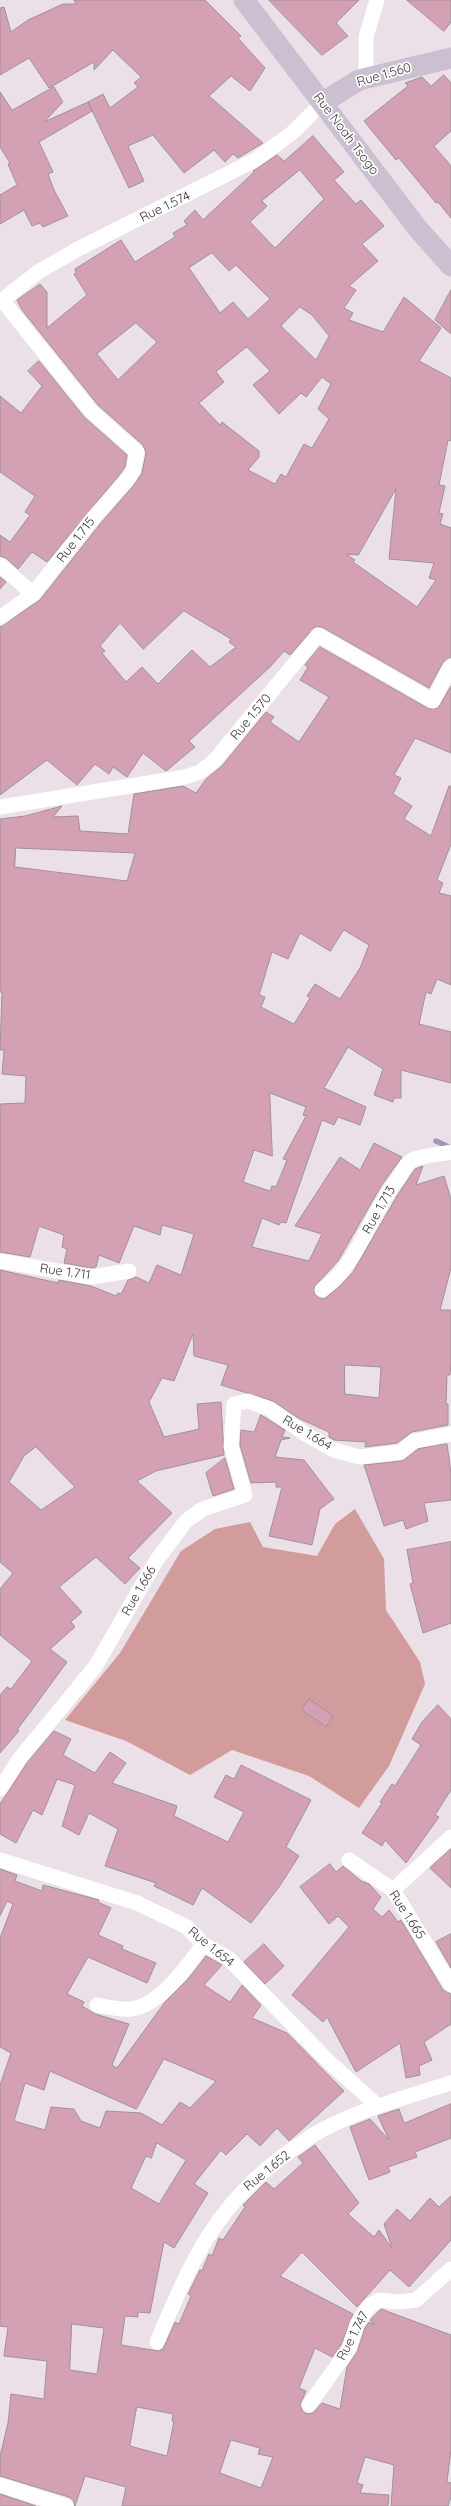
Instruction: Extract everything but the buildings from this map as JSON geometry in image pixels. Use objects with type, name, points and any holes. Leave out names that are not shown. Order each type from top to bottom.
[{"type":"main road","name":"Rue Noah Tsogo","points":[[244,0],[418,230],[451,266]]},
{"type":"main road","name":"Rue 1.560","points":[[322,103],[366,78],[451,58]]},
{"type":"street","points":[[366,78],[366,37],[376,0]]},
{"type":"street","name":"Rue 1.574","points":[[1,301],[38,272],[78,249],[255,160],[292,133],[322,103]]},
{"type":"street","name":"Rue 1.715","points":[[0,618],[33,594],[94,517],[127,480],[133,471],[137,452],[91,411],[1,301]]},
{"type":"street","points":[[0,565],[33,594]]},
{"type":"street","name":"Rue 1.570","points":[[0,807],[185,777],[200,772],[220,754],[318,635],[433,701],[451,666]]},
{"type":"street","name":"Rue 1.713","points":[[322,1290],[336,1280],[362,1241],[366,1229],[388,1190],[412,1160],[451,1152]]},
{"type":"street","name":"Rue 1.711","points":[[0,1261],[91,1277],[129,1271]]},
{"type":"street","name":"Rue 1.664","points":[[234,1404],[248,1401],[270,1408],[307,1435],[334,1450],[359,1457],[400,1452],[414,1441],[451,1434]]},
{"type":"street","name":"Rue 1.666","points":[[0,1789],[20,1758],[95,1667],[156,1561],[186,1520],[203,1509],[245,1495],[231,1446],[234,1404]]},
{"type":"street","points":[[393,1890],[451,1837]]},
{"type":"street","name":"Rue 1.654","points":[[0,1860],[137,1903],[187,1927],[203,1944],[228,1958],[330,2063],[378,2106]]},
{"type":"street","name":"Rue 1.665","points":[[349,1860],[393,1890],[451,1985]]},
{"type":"street","points":[[97,2005],[130,2009],[152,2000],[189,1965],[203,1944]]},
{"type":"street","name":"Rue 1.652","points":[[157,2342],[192,2264],[232,2201],[274,2163],[319,2131],[378,2106],[451,2083]]},
{"type":"street","name":"Rue 1.747","points":[[309,2405],[349,2349],[358,2324],[369,2306],[379,2300],[399,2302],[416,2300],[451,2269]]},
{"type":"street","points":[[0,2485],[66,2506]]},
{"type":"shaded area","points":[[355,1509],[384,1559],[386,1610],[420,1662],[425,1684],[389,1766],[359,1808],[309,1776],[232,1750],[190,1775],[126,1741],[65,1720],[120,1653],[181,1551],[215,1529],[250,1522],[263,1547],[317,1556],[335,1524]]},
{"type":"waterway","points":[[436,1141],[451,1148]]}]
